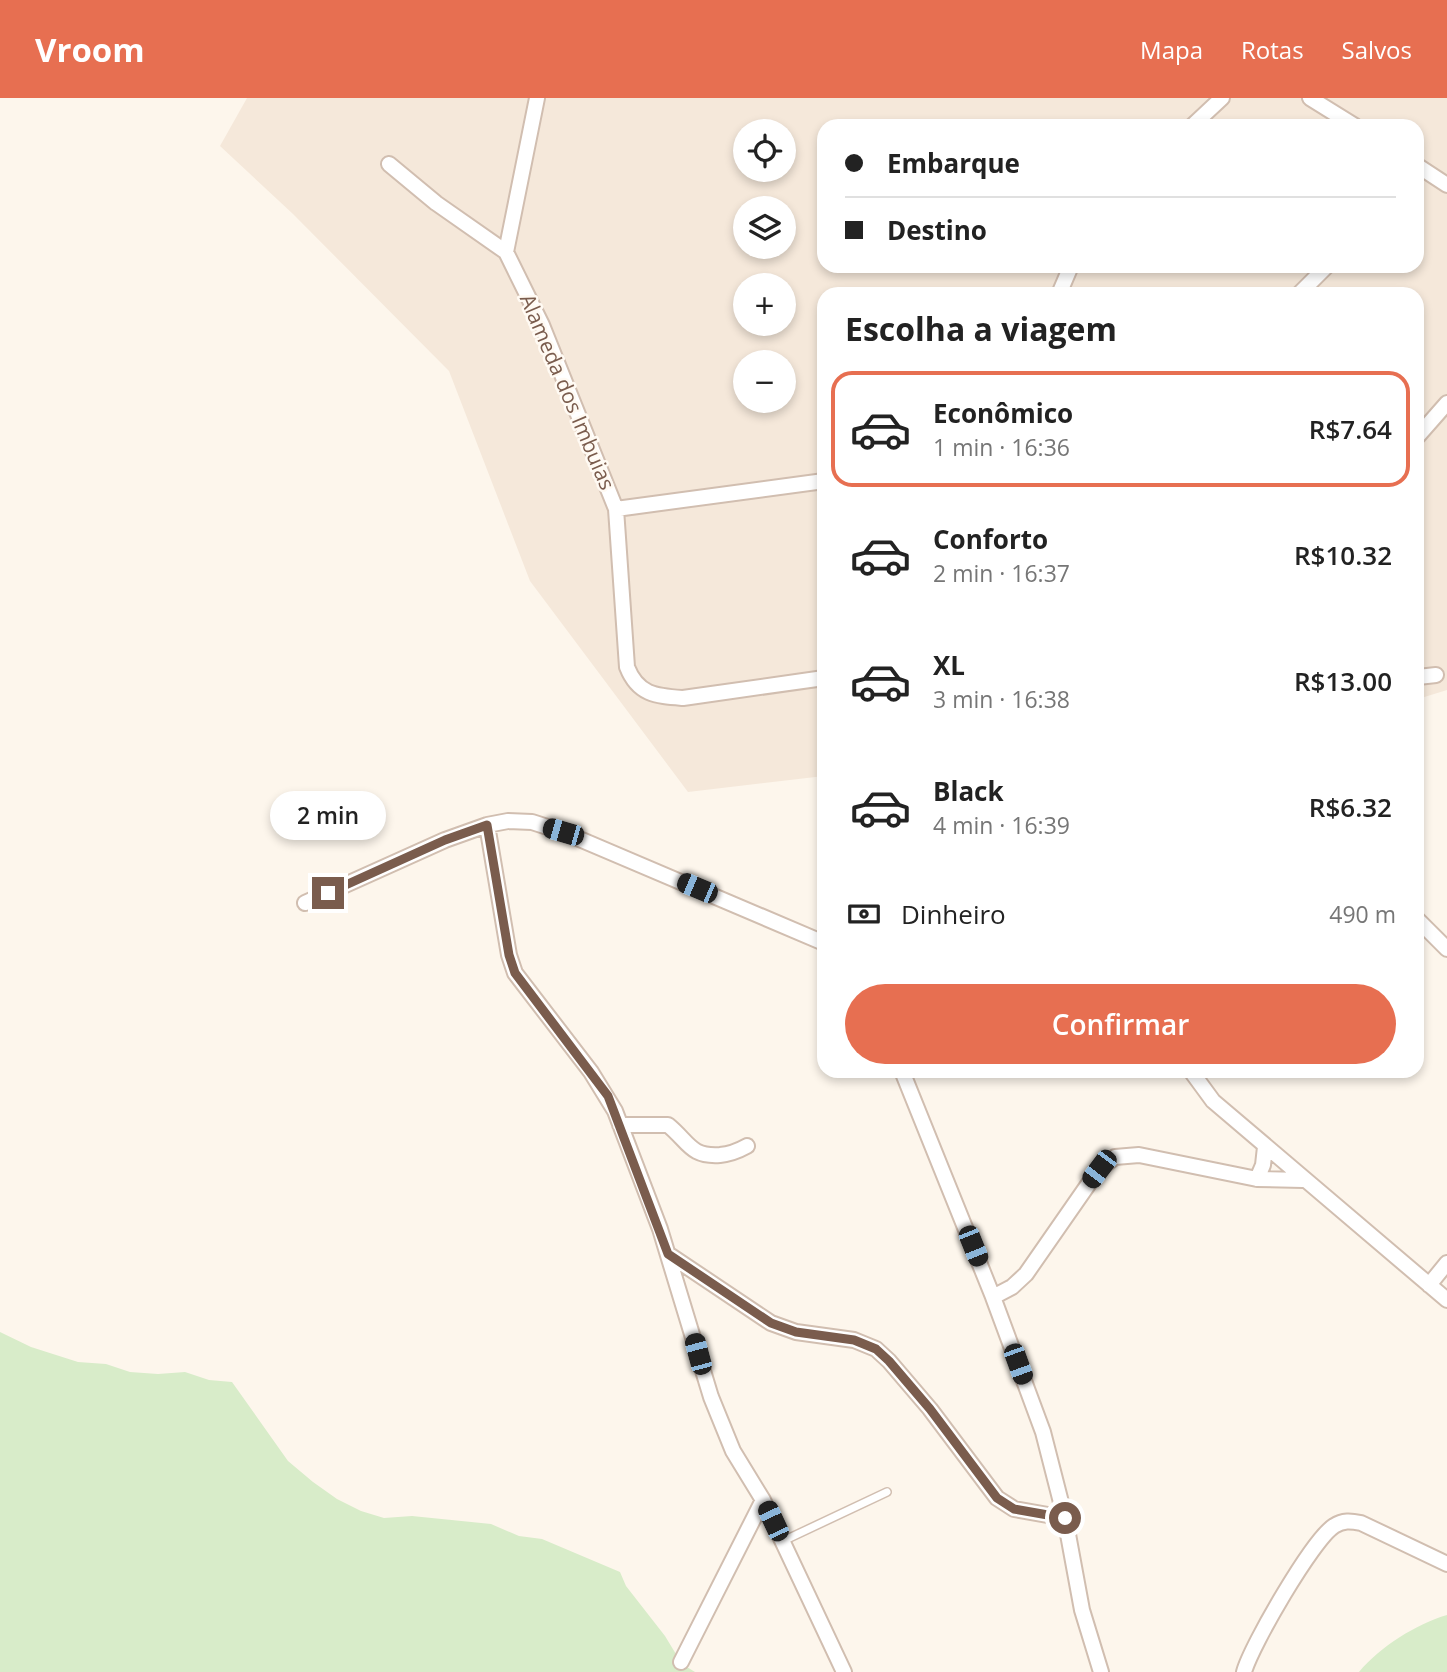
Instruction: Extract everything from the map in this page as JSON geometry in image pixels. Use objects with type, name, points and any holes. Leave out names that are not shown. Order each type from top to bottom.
[{"type":"street","points":[[506,252],[537,98]]},
{"type":"street","points":[[1200,119],[1222,98]]},
{"type":"street","points":[[1310,98],[1344,119]]},
{"type":"street","name":"Alameda dos Imbuias","points":[[389,164],[436,202],[506,252],[542,325],[616,509],[627,667],[632,680],[642,690],[663,697],[683,698],[817,679]]},
{"type":"street","points":[[1424,174],[1447,185]]},
{"type":"street","points":[[1306,287],[1320,273]]},
{"type":"street","points":[[1424,429],[1447,403]]},
{"type":"street","points":[[616,509],[817,482]]},
{"type":"street","points":[[1424,676],[1436,675]]},
{"type":"street","points":[[305,903],[445,840],[487,825],[508,821],[532,822],[563,832],[817,940]]},
{"type":"street","points":[[487,825],[509,955],[515,973],[608,1096],[668,1254],[711,1397],[733,1451],[763,1500],[844,1672]]},
{"type":"street","points":[[1424,926],[1447,950]]},
{"type":"street","points":[[905,1078],[993,1297],[1043,1432],[1065,1518],[1082,1610],[1101,1672]]},
{"type":"street","points":[[1196,1078],[1213,1101],[1447,1300]]},
{"type":"street","points":[[620,1125],[668,1125],[695,1152],[702,1155],[731,1154],[747,1146]]},
{"type":"street","points":[[1257,1179],[1263,1165],[1265,1147]]},
{"type":"street","points":[[993,1297],[1012,1287],[1026,1274],[1099,1169],[1115,1157],[1139,1155],[1257,1179],[1303,1180]]},
{"type":"street","points":[[668,1254],[771,1323],[796,1332],[854,1340],[876,1349],[930,1409],[997,1498],[1014,1509],[1065,1518]]},
{"type":"street","points":[[1429,1285],[1447,1263]]},
{"type":"street","points":[[681,1662],[763,1500]]},
{"type":"street","points":[[1244,1672],[1256,1643],[1313,1548],[1334,1526],[1342,1522],[1360,1523],[1447,1564]]},
{"type":"lane","points":[[782,1541],[887,1492]]},
{"type":"shaded area","points":[[247,98],[1447,98],[1447,690],[1424,697],[1424,287],[817,287],[817,777],[688,792],[530,581],[449,371],[293,214],[220,146]]},
{"type":"green space","points":[[0,1332],[31,1347],[78,1362],[106,1364],[130,1372],[185,1372],[209,1380],[232,1382],[288,1461],[337,1499],[361,1511],[384,1518],[412,1516],[491,1524],[519,1536],[542,1539],[620,1572],[626,1586],[665,1636],[682,1664],[695,1672],[0,1672]]},
{"type":"green space","points":[[1447,1615],[1447,1672],[1359,1672],[1399,1638],[1423,1624]]},
{"type":"route","points":[[328,893],[445,840],[487,825],[509,955],[515,973],[608,1096],[668,1254],[771,1323],[796,1332],[854,1340],[876,1349],[930,1409],[997,1498],[1014,1509],[1065,1518]]}]
